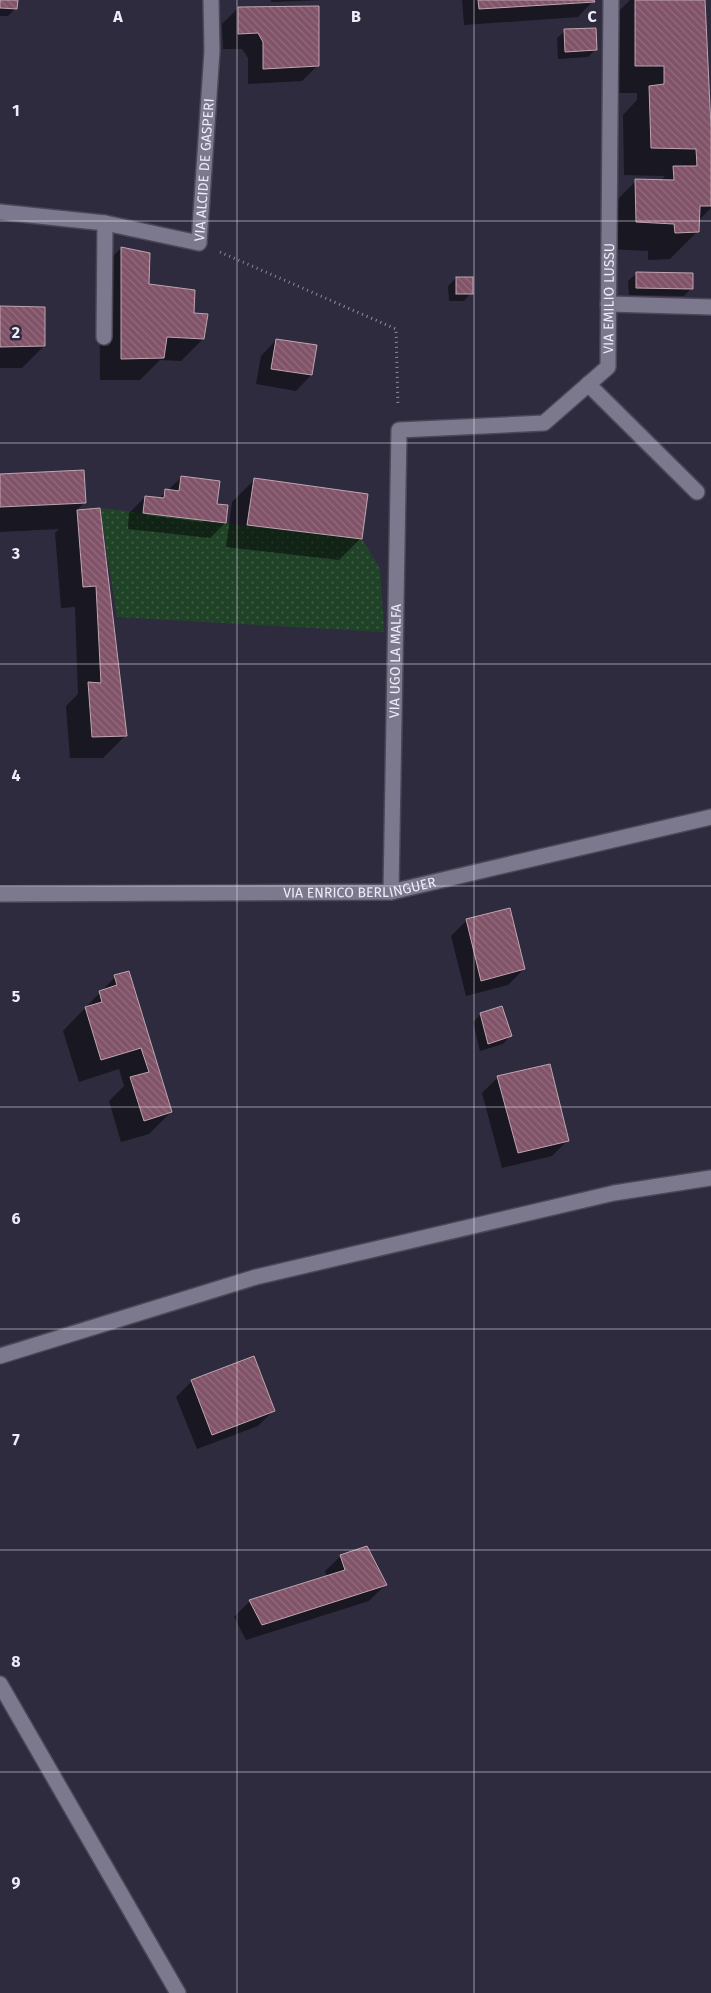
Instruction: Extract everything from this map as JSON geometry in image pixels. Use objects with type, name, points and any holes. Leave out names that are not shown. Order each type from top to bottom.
[{"type":"street","name":"VIA ALCIDE DE GASPERI","points":[[0,212],[104,223],[199,243],[212,51],[211,0]]},
{"type":"street","name":"VIA EMILIO LUSSU","points":[[399,430],[544,423],[608,368],[611,0]]},
{"type":"street","points":[[104,223],[104,337]]},
{"type":"street","points":[[608,304],[711,307]]},
{"type":"street","points":[[588,384],[697,492]]},
{"type":"street","name":"VIA UGO LA MALFA","points":[[391,892],[399,430]]},
{"type":"street","name":"VIA ENRICO BERLINGUER","points":[[0,894],[391,892],[711,817]]},
{"type":"street","points":[[0,1356],[256,1277],[614,1192],[711,1178]]},
{"type":"street","points":[[0,1684],[178,1993]]},
{"type":"path","points":[[199,243],[396,329],[399,430]]},
{"type":"green space","points":[[100,508],[362,539],[380,569],[384,632],[117,617]]},
{"type":"building","points":[[0,0],[18,0],[17,9],[0,8]]},
{"type":"building","points":[[478,0],[594,0],[595,2],[479,9]]},
{"type":"building","points":[[635,0],[705,0],[711,128],[711,206],[700,206],[699,232],[675,233],[674,224],[636,222],[635,179],[674,180],[673,166],[697,166],[696,149],[651,148],[649,86],[664,84],[664,66],[635,66]]},
{"type":"building","points":[[319,6],[319,66],[263,69],[263,42],[258,33],[238,34],[238,7]]},
{"type":"building","points":[[596,28],[597,50],[565,52],[564,29]]},
{"type":"building","points":[[121,247],[150,253],[149,284],[195,290],[194,313],[208,314],[204,339],[167,337],[164,358],[121,359]]},
{"type":"building","points":[[636,272],[693,273],[693,289],[636,288]]},
{"type":"building","points":[[456,277],[473,277],[473,294],[456,294]]},
{"type":"building","points":[[0,306],[45,307],[45,346],[0,347]]},
{"type":"building","points":[[276,339],[317,345],[312,375],[271,369]]},
{"type":"building","points":[[84,470],[86,503],[0,507],[0,474]]},
{"type":"building","points":[[181,476],[220,481],[217,504],[228,505],[226,523],[143,513],[145,496],[164,498],[165,489],[179,491]]},
{"type":"building","points":[[254,478],[368,494],[362,539],[247,525]]},
{"type":"building","points":[[100,508],[127,736],[92,737],[88,682],[101,683],[96,586],[83,587],[77,510]]},
{"type":"building","points":[[510,908],[525,969],[481,981],[466,919]]},
{"type":"building","points":[[129,971],[172,1112],[144,1121],[130,1077],[149,1072],[141,1048],[101,1060],[85,1007],[102,1002],[99,991],[117,985],[114,975]]},
{"type":"building","points":[[502,1006],[512,1036],[488,1044],[480,1013]]},
{"type":"building","points":[[550,1064],[569,1141],[518,1153],[497,1076]]},
{"type":"building","points":[[254,1356],[275,1411],[212,1435],[191,1380]]},
{"type":"building","points":[[367,1546],[387,1585],[262,1625],[249,1600],[345,1570],[340,1555]]}]
